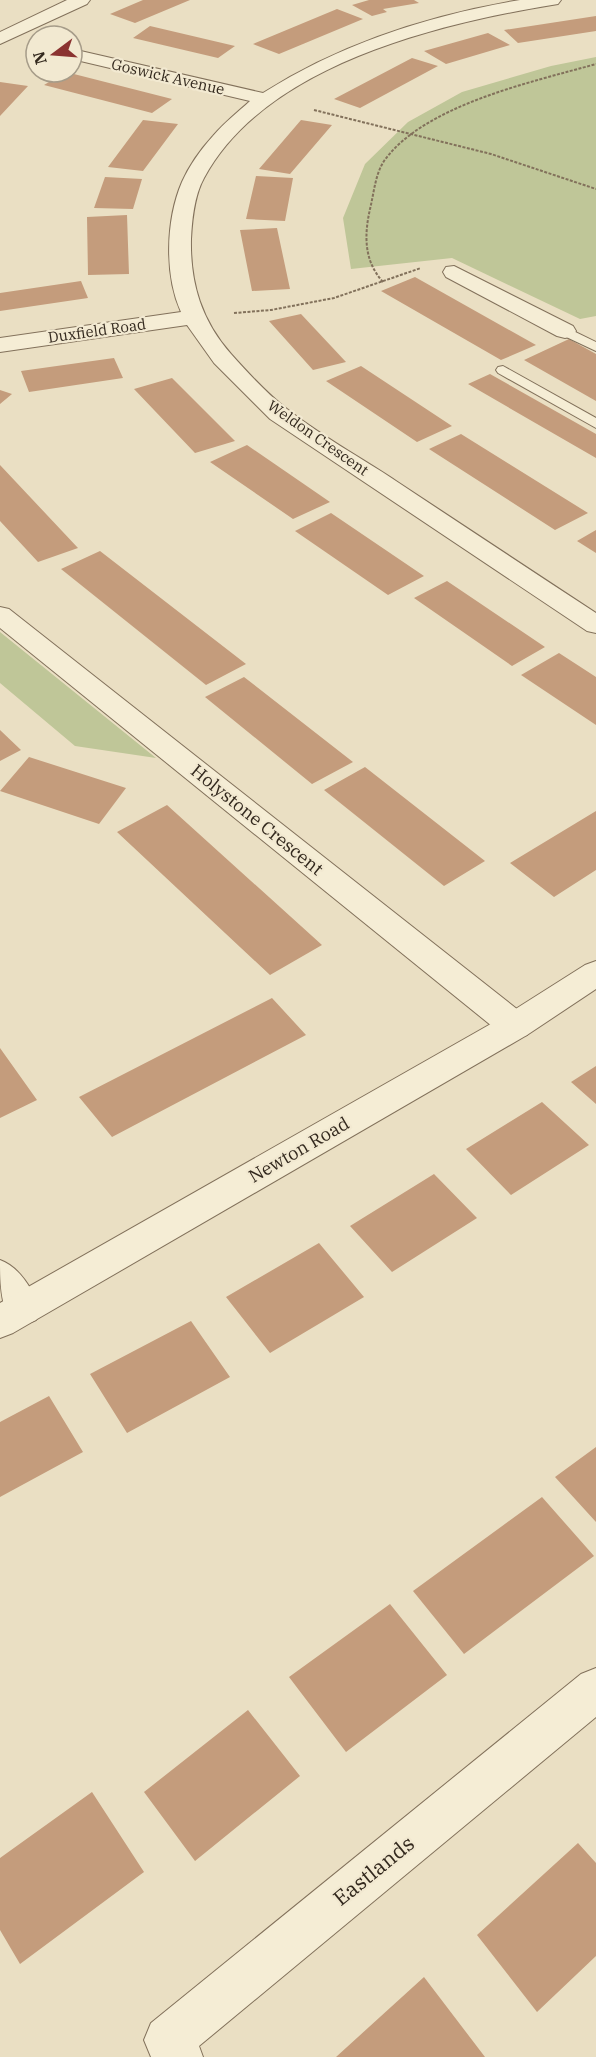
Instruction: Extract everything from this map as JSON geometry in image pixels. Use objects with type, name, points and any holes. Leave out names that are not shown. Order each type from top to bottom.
[{"type":"street","points":[[0,38],[81,0]]},
{"type":"street","name":"Weldon Crescent","points":[[552,0],[486,11],[408,32],[331,63],[264,99],[235,124],[214,147],[193,178],[184,213],[179,251],[184,291],[194,317],[212,346],[234,371],[279,414],[596,625]]},
{"type":"street","points":[[0,38],[24,43]]},
{"type":"street","name":"Goswick Avenue","points":[[84,57],[264,99]]},
{"type":"street","points":[[454,272],[565,331]]},
{"type":"street","name":"Duxfield Road","points":[[0,345],[194,317]]},
{"type":"street","name":"Holystone Crescent","points":[[0,615],[515,1026]]},
{"type":"street","name":"Newton Road","points":[[12,1316],[515,1026],[596,973]]},
{"type":"street","points":[[0,1275],[12,1316]]},
{"type":"street","name":"Eastlands","points":[[179,2057],[168,2040],[596,1689]]},
{"type":"lane","points":[[565,331],[595,345]]},
{"type":"lane","points":[[503,370],[596,424]]},
{"type":"path","points":[[383,282],[374,273],[368,255],[365,237],[368,220],[383,164],[410,134],[443,116],[477,103],[596,64]]},
{"type":"path","points":[[264,99],[491,153],[596,189]]},
{"type":"path","points":[[194,317],[271,310],[334,298],[421,268],[429,267],[454,272]]},
{"type":"green space","points":[[596,57],[596,316],[580,319],[452,258],[351,269],[343,218],[365,164],[408,122],[462,92],[551,66]]},
{"type":"green space","points":[[0,632],[156,758],[75,746],[0,683]]},
{"type":"building","points":[[143,0],[190,0],[135,23],[110,14]]},
{"type":"building","points":[[369,0],[414,0],[419,3],[383,9],[387,12],[372,16],[352,5]]},
{"type":"building","points":[[337,9],[363,19],[279,54],[253,44]]},
{"type":"building","points":[[596,16],[596,31],[518,43],[504,30]]},
{"type":"building","points":[[150,26],[235,46],[218,58],[133,38]]},
{"type":"building","points":[[488,33],[510,45],[446,64],[424,51]]},
{"type":"building","points":[[412,58],[438,66],[360,108],[334,99]]},
{"type":"building","points":[[84,77],[172,99],[152,113],[44,85],[84,84]]},
{"type":"building","points":[[0,82],[28,86],[0,116]]},
{"type":"building","points":[[143,120],[178,124],[143,171],[108,167]]},
{"type":"building","points":[[301,120],[332,125],[290,174],[259,169]]},
{"type":"building","points":[[256,176],[293,178],[285,221],[246,219]]},
{"type":"building","points":[[105,177],[142,179],[133,209],[94,208]]},
{"type":"building","points":[[127,215],[129,274],[88,275],[87,217]]},
{"type":"building","points":[[277,228],[290,289],[252,291],[240,230]]},
{"type":"building","points":[[415,277],[536,345],[501,360],[381,291]]},
{"type":"building","points":[[81,281],[88,298],[0,311],[0,293]]},
{"type":"building","points":[[301,314],[346,362],[313,370],[269,321]]},
{"type":"building","points":[[569,339],[596,354],[596,401],[524,360]]},
{"type":"building","points":[[114,358],[123,378],[29,392],[21,371]]},
{"type":"building","points":[[361,366],[452,426],[417,442],[326,381]]},
{"type":"building","points":[[490,374],[596,434],[596,458],[468,384]]},
{"type":"building","points":[[172,378],[235,441],[195,453],[134,389]]},
{"type":"building","points":[[0,390],[12,394],[0,404]]},
{"type":"building","points":[[461,434],[588,513],[555,530],[429,449]]},
{"type":"building","points":[[247,445],[330,502],[293,519],[210,462]]},
{"type":"building","points":[[0,465],[78,548],[38,562],[0,521]]},
{"type":"building","points":[[331,513],[424,576],[388,595],[295,531]]},
{"type":"building","points":[[596,530],[596,553],[577,541]]},
{"type":"building","points":[[100,551],[246,664],[206,685],[61,569]]},
{"type":"building","points":[[447,581],[545,647],[512,666],[414,598]]},
{"type":"building","points":[[559,653],[596,677],[596,725],[521,675]]},
{"type":"building","points":[[244,677],[353,762],[312,784],[205,697]]},
{"type":"building","points":[[0,730],[21,750],[0,761]]},
{"type":"building","points":[[29,757],[126,788],[99,824],[0,791]]},
{"type":"building","points":[[365,767],[485,861],[444,886],[324,790]]},
{"type":"building","points":[[167,805],[322,945],[270,975],[117,832]]},
{"type":"building","points":[[596,811],[596,870],[554,897],[510,863]]},
{"type":"building","points":[[272,998],[306,1035],[112,1137],[79,1097]]},
{"type":"building","points":[[0,1048],[37,1100],[0,1118]]},
{"type":"building","points":[[596,1066],[596,1104],[571,1082]]},
{"type":"building","points":[[542,1102],[589,1145],[511,1195],[466,1149]]},
{"type":"building","points":[[434,1174],[477,1218],[392,1272],[350,1226]]},
{"type":"building","points":[[319,1243],[364,1297],[270,1353],[226,1297]]},
{"type":"building","points":[[191,1321],[230,1377],[127,1433],[90,1374]]},
{"type":"building","points":[[49,1396],[83,1452],[0,1497],[0,1422]]},
{"type":"building","points":[[596,1447],[596,1522],[555,1477]]},
{"type":"building","points":[[542,1497],[594,1556],[464,1654],[413,1591]]},
{"type":"building","points":[[390,1604],[447,1675],[346,1752],[289,1677]]},
{"type":"building","points":[[248,1710],[300,1776],[195,1861],[144,1792]]},
{"type":"building","points":[[92,1792],[144,1872],[20,1964],[0,1930],[0,1858]]},
{"type":"building","points":[[578,1843],[596,1863],[596,1956],[537,2012],[477,1935]]},
{"type":"building","points":[[424,1977],[485,2057],[336,2057]]}]
